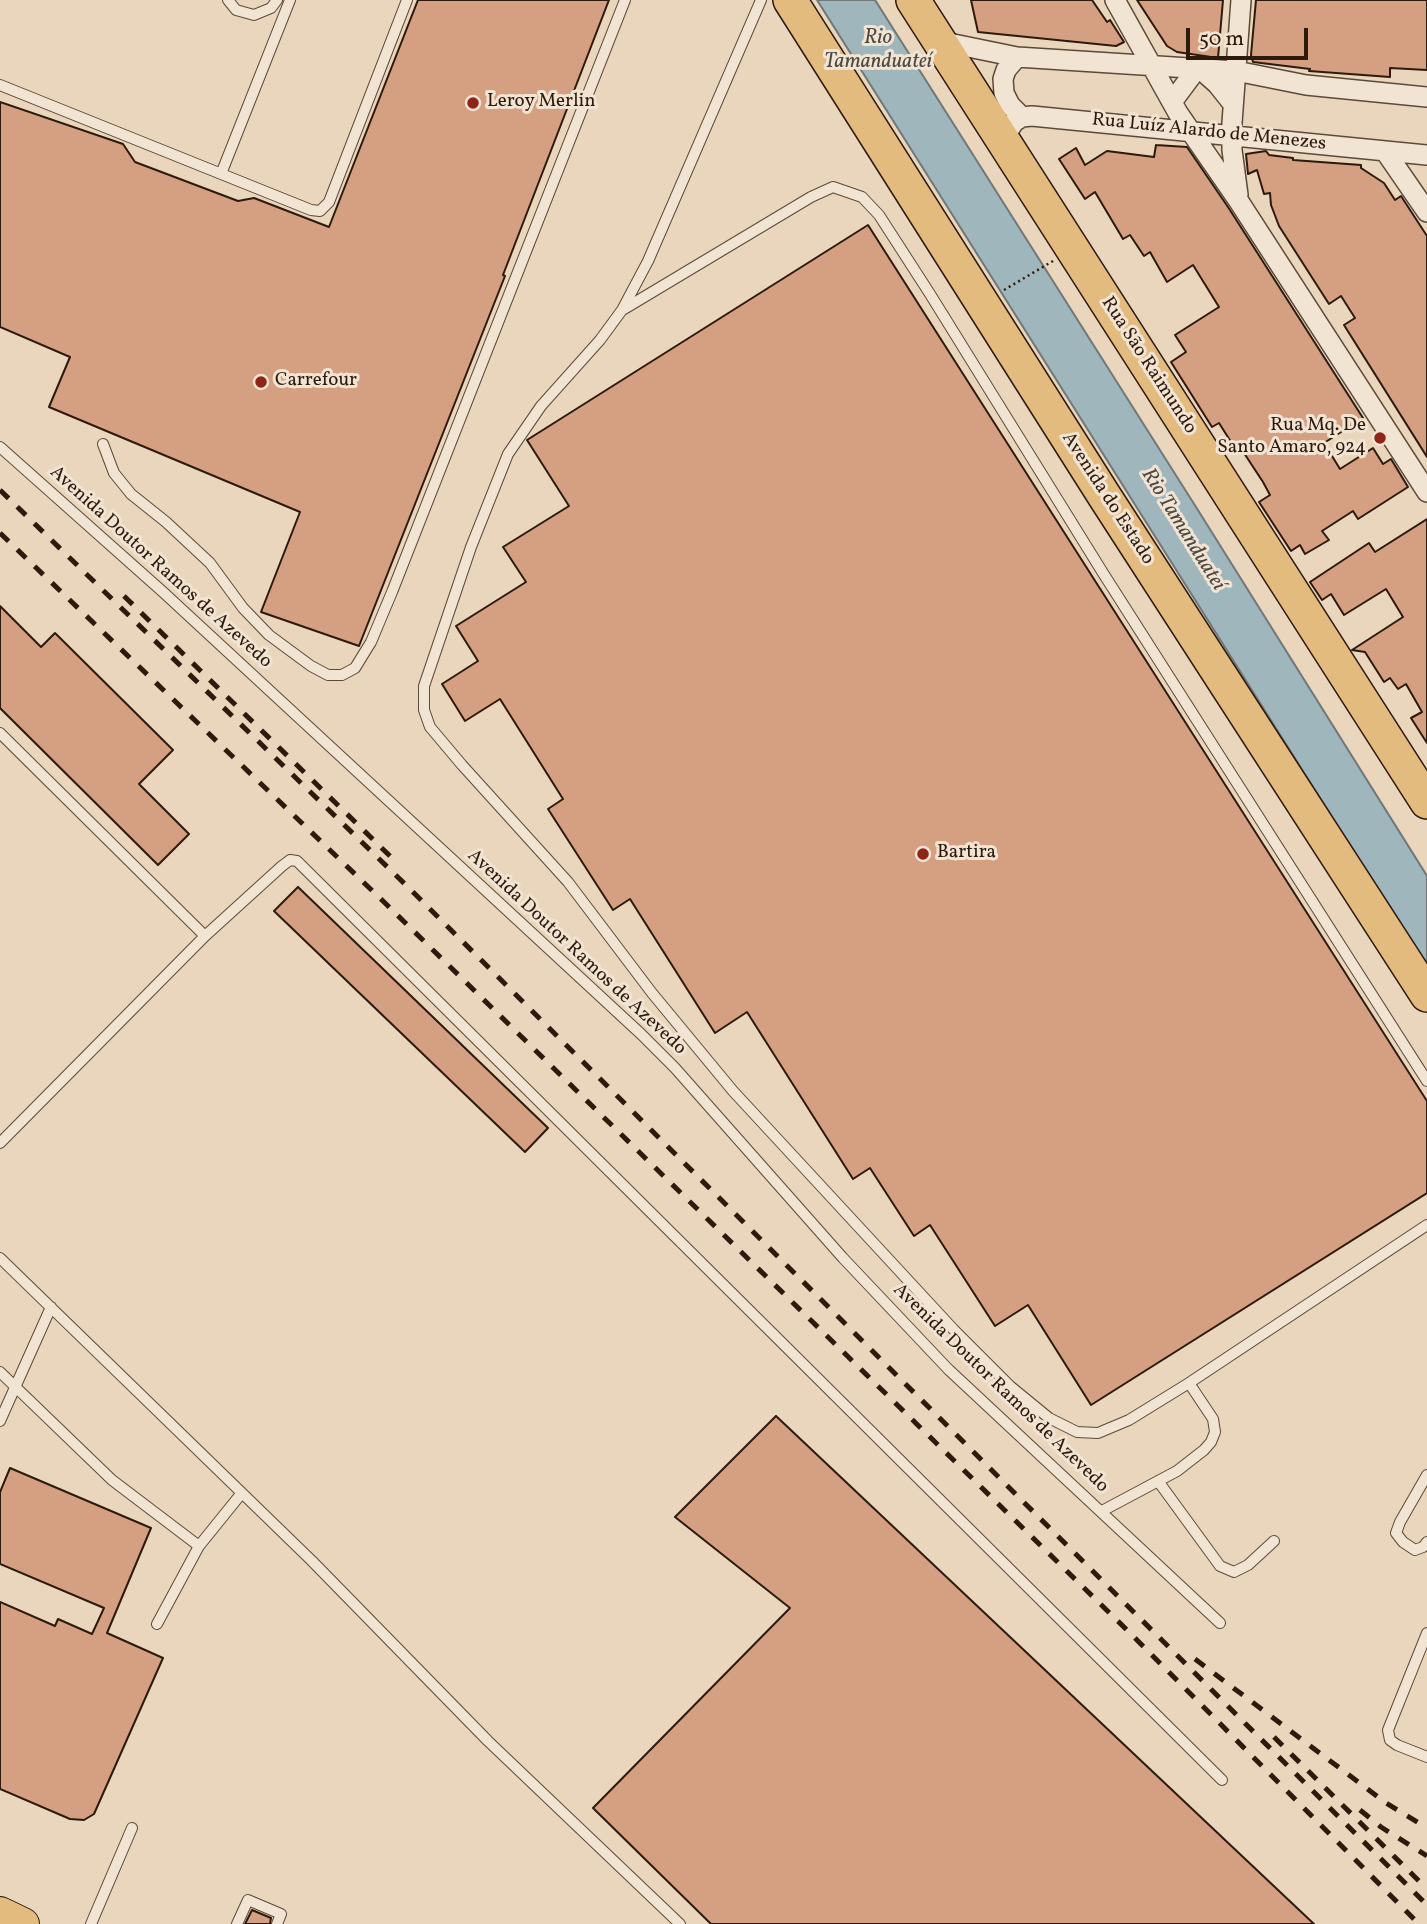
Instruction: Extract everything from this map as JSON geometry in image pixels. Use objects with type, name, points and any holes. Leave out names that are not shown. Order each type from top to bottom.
[{"type":"highway","name":"Avenida do Estado","points":[[790,0],[1098,485],[1427,995]]},
{"type":"highway","name":"Rua São Raimundo","points":[[913,0],[939,41],[1012,128],[1427,802]]},
{"type":"main road","points":[[0,1913],[23,1924]]},
{"type":"street","points":[[1115,0],[1191,132],[1427,492]]},
{"type":"street","points":[[1238,200],[1232,136],[1241,0]]},
{"type":"street","points":[[939,41],[1017,57],[1198,67],[1236,71],[1306,85],[1427,97]]},
{"type":"street","points":[[1012,128],[1010,104],[1003,86],[1006,70],[1017,57]]},
{"type":"street","points":[[1172,102],[1198,67]]},
{"type":"street","points":[[1198,67],[1217,84],[1233,104]]},
{"type":"street","name":"Rua Luíz Alardo de Menezes","points":[[1012,128],[1191,132],[1427,155]]},
{"type":"street","points":[[1385,151],[1427,212]]},
{"type":"lane","points":[[221,174],[289,2],[277,0],[264,13],[254,16],[236,10],[228,0]]},
{"type":"lane","points":[[0,85],[311,210],[320,211],[329,202],[407,0]]},
{"type":"lane","points":[[103,444],[114,473],[131,494],[210,563],[243,608],[269,635],[328,675],[342,675],[355,668],[371,642],[392,592],[625,0]]},
{"type":"lane","points":[[761,0],[648,261],[622,310],[600,340],[541,406],[508,454],[471,547],[424,686],[424,710],[430,726],[568,882],[652,993],[733,1091],[954,1330],[1010,1386],[1049,1418],[1077,1432],[1098,1433],[1129,1420],[1427,1225]]},
{"type":"lane","points":[[622,310],[811,197],[833,187],[862,197],[879,215],[930,294],[1103,573],[1427,1081]]},
{"type":"lane","name":"Avenida Doutor Ramos de Azevedo","points":[[0,447],[163,592],[641,1034],[908,1327],[1040,1456],[1220,1623]]},
{"type":"lane","points":[[0,733],[205,936]]},
{"type":"lane","points":[[0,1143],[205,936],[289,860],[297,861],[1222,1780]]},
{"type":"lane","points":[[0,1258],[312,1561],[488,1741],[680,1924]]},
{"type":"lane","points":[[0,1422],[51,1307]]},
{"type":"lane","points":[[0,1372],[112,1480],[199,1546]]},
{"type":"lane","points":[[1102,1511],[1177,1471],[1205,1450],[1215,1433],[1213,1419],[1189,1383]]},
{"type":"lane","points":[[1427,1475],[1396,1533],[1402,1542],[1415,1550],[1427,1542]]},
{"type":"lane","points":[[1158,1481],[1193,1533],[1220,1566],[1234,1572],[1248,1565],[1274,1541]]},
{"type":"lane","points":[[157,1624],[199,1546],[241,1494]]},
{"type":"lane","points":[[1427,1633],[1388,1730],[1390,1740],[1397,1745],[1427,1757]]},
{"type":"lane","points":[[91,1924],[132,1828]]},
{"type":"lane","points":[[237,1924],[248,1900],[281,1914],[277,1924]]},
{"type":"path","points":[[1003,290],[1058,257]]},
{"type":"water","name":"Rio Tamanduateí","points":[[817,0],[875,0],[1196,507],[1427,876],[1427,968]]},
{"type":"building","name":"Carrefour","points":[[418,0],[609,0],[503,275],[505,276],[359,646],[261,612],[300,512],[49,407],[70,357],[0,327],[0,102],[123,144],[135,162],[238,201],[254,198],[329,227]]},
{"type":"building","points":[[971,0],[1092,0],[1107,22],[1110,20],[1124,42],[1116,46],[978,32]]},
{"type":"building","points":[[1137,0],[1223,0],[1218,58],[1177,52],[1167,46]]},
{"type":"building","points":[[1256,0],[1427,0],[1427,70],[1390,68],[1390,77],[1309,71],[1310,69],[1253,62],[1251,55]]},
{"type":"building","points":[[1156,145],[1187,147],[1363,418],[1324,443],[1340,469],[1373,448],[1383,464],[1391,459],[1408,487],[1358,519],[1353,511],[1322,531],[1329,540],[1305,554],[1300,545],[1291,551],[1259,502],[1270,495],[1263,482],[1242,450],[1238,453],[1219,423],[1212,427],[1171,362],[1186,352],[1175,335],[1219,307],[1193,265],[1167,282],[1150,252],[1144,256],[1130,235],[1123,239],[1095,192],[1085,199],[1059,159],[1076,148],[1085,165],[1107,151],[1154,157]]},
{"type":"building","points":[[1266,151],[1269,155],[1293,160],[1361,165],[1361,168],[1384,183],[1395,200],[1401,196],[1427,236],[1427,457],[1344,325],[1355,318],[1341,296],[1329,304],[1279,226],[1271,205],[1270,193],[1264,194],[1257,170],[1248,174],[1246,154]]},
{"type":"building","name":"Bartira","points":[[868,225],[1427,1101],[1427,1193],[1091,1405],[1028,1305],[995,1326],[930,1225],[914,1236],[870,1168],[853,1179],[747,1012],[715,1033],[630,899],[613,910],[548,809],[563,799],[500,699],[465,721],[442,684],[478,661],[456,626],[526,582],[503,547],[569,506],[527,440]]},
{"type":"building","points":[[1427,519],[1427,743],[1411,718],[1422,712],[1406,684],[1398,689],[1390,678],[1384,682],[1365,652],[1352,650],[1403,617],[1386,589],[1344,615],[1331,594],[1322,600],[1310,582],[1369,543],[1375,552]]},
{"type":"building","points":[[0,606],[41,647],[55,633],[173,750],[139,784],[189,834],[158,865],[0,708]]},
{"type":"building","points":[[298,887],[548,1128],[525,1152],[274,911]]},
{"type":"building","points":[[776,1416],[1314,1924],[711,1924],[593,1808],[790,1608],[675,1517]]},
{"type":"building","points":[[10,1468],[151,1528],[107,1633],[163,1658],[94,1814],[84,1820],[70,1819],[0,1789],[0,1602],[55,1626],[58,1619],[92,1634],[104,1608],[0,1564],[0,1492]]},
{"type":"building","points":[[252,1910],[271,1918],[270,1924],[245,1924]]},
{"type":"railway","points":[[0,490],[410,889],[1427,1905]]},
{"type":"railway","points":[[0,533],[384,902],[1130,1633],[1419,1924]]},
{"type":"railway","points":[[124,596],[394,860]]},
{"type":"railway","points":[[1195,1659],[1386,1803],[1427,1828]]},
{"type":"railway","points":[[1274,1737],[1427,1889]]},
{"type":"railway","points":[[1360,1810],[1381,1827],[1427,1856]]},
{"type":"place","name":"Leroy Merlin","points":[[473,103]]},
{"type":"place","name":"Carrefour","points":[[261,382]]},
{"type":"place","name":"Rua Mq. De Santo Amaro, 924","points":[[1380,438]]},
{"type":"place","name":"Bartira","points":[[923,854]]}]
